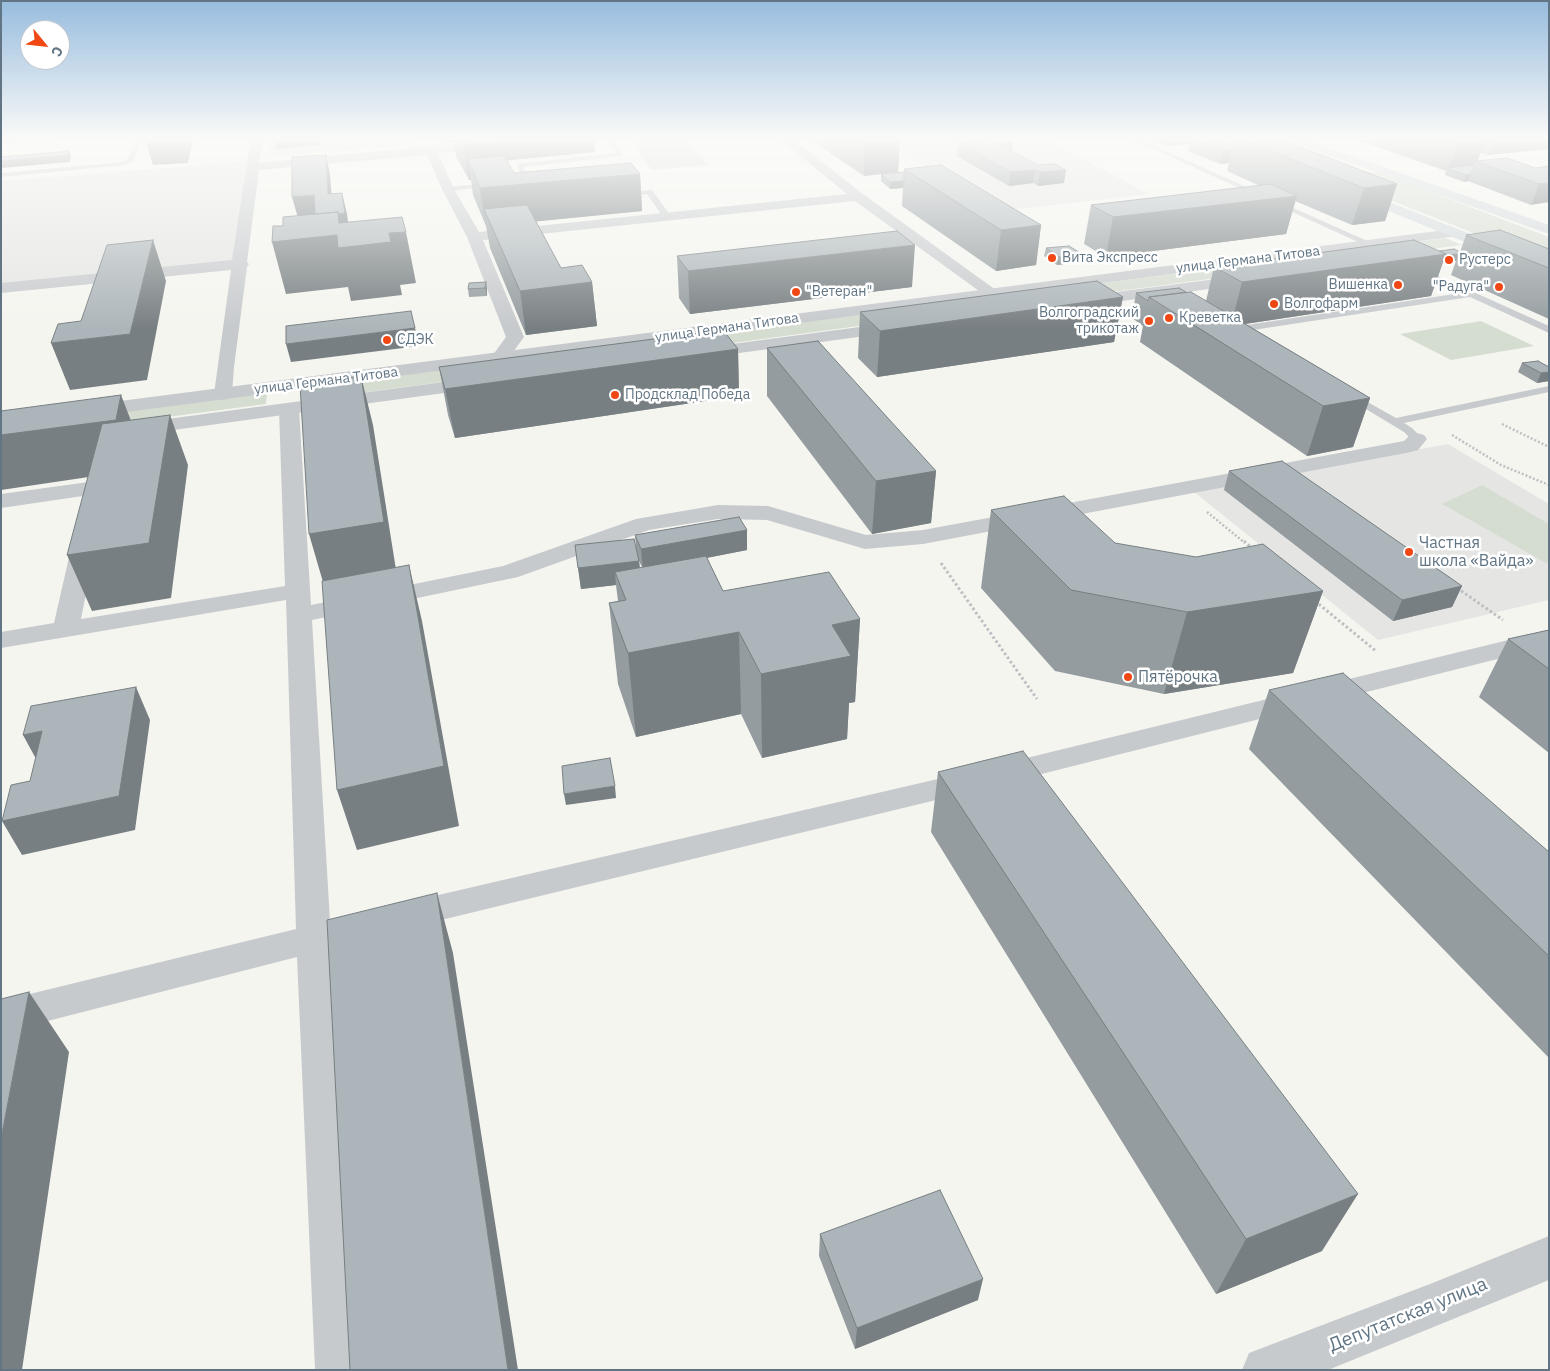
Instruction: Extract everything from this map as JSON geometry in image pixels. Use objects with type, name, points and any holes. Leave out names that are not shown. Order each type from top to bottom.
[{"type":"highway","points":[[1375,201],[1549,272]]},
{"type":"highway","points":[[1470,201],[1549,230]]},
{"type":"street","points":[[223,394],[225,367],[249,201]]},
{"type":"street","points":[[454,201],[474,237],[515,337],[499,359]]},
{"type":"street","points":[[474,237],[822,201]]},
{"type":"street","points":[[864,201],[992,293]]},
{"type":"street","name":"улица Германа Титова","points":[[120,431],[282,402],[499,359],[1454,233]]},
{"type":"street","points":[[1464,250],[1489,247]]},
{"type":"street","points":[[1409,263],[1426,256]]},
{"type":"street","points":[[1,288],[241,264]]},
{"type":"street","name":"улица Германа Титова","points":[[1066,304],[1172,295],[1261,278]]},
{"type":"street","name":"улица Германа Титова","points":[[690,355],[917,324]]},
{"type":"street","name":"улица Германа Титова","points":[[69,413],[223,394],[282,402],[502,380]]},
{"type":"street","points":[[282,402],[298,603],[314,938],[339,1370]]},
{"type":"street","points":[[1,640],[66,629],[298,603],[509,572],[644,524],[718,512],[768,513],[865,542],[923,537],[1411,446],[1417,439]]},
{"type":"street","points":[[1,501],[96,488],[66,629]]},
{"type":"street","points":[[1,1017],[314,938],[988,778],[1542,639]]},
{"type":"street","name":"Депутатская улица","points":[[1266,1370],[1430,1307],[1549,1258]]},
{"type":"lane","points":[[656,201],[668,218]]},
{"type":"lane","points":[[1274,201],[1370,244]]},
{"type":"lane","points":[[1409,263],[1549,330]]},
{"type":"lane","points":[[1250,340],[1229,328],[1473,294]]},
{"type":"lane","points":[[1394,422],[1549,389]]},
{"type":"lane","points":[[1343,393],[1408,430],[1417,439]]},
{"type":"path","points":[[1468,406],[1549,447]]},
{"type":"path","points":[[1421,416],[1501,465],[1549,485]]},
{"type":"path","points":[[1180,489],[1255,551]]},
{"type":"path","points":[[923,537],[1038,698]]},
{"type":"path","points":[[1455,586],[1542,639]]},
{"type":"path","points":[[1315,600],[1383,656]]},
{"type":"shaded area","points":[[1,201],[246,201],[241,262],[1,286]]},
{"type":"shaded area","points":[[975,201],[1088,201],[991,212]]},
{"type":"shaded area","points":[[1392,201],[1454,201],[1549,237],[1549,263]]},
{"type":"shaded area","points":[[1445,238],[1462,245],[308,400],[310,387]]},
{"type":"shaded area","points":[[1481,321],[1534,346],[1451,360],[1400,334]]},
{"type":"shaded area","points":[[267,392],[266,404],[1,439],[1,426]]},
{"type":"shaded area","name":"Частная школа «Вайда»","points":[[1448,444],[1549,504],[1549,600],[1378,640],[1193,491]]},
{"type":"shaded area","points":[[1482,485],[1549,524],[1549,562],[1546,563],[1442,504]]},
{"type":"building","points":[[314,201],[343,201],[345,213],[315,214]]},
{"type":"building","points":[[955,201],[1001,201],[1041,225],[1001,230]]},
{"type":"building","points":[[1125,201],[1253,201],[1113,217],[1091,205]]},
{"type":"building","points":[[527,205],[561,268],[582,265],[592,282],[520,291],[484,209]]},
{"type":"building","points":[[338,212],[339,223],[402,217],[406,232],[389,233],[391,242],[338,248],[337,235],[272,242],[273,226],[283,226],[283,217]]},
{"type":"building","points":[[1500,230],[1549,249],[1549,268],[1466,235]]},
{"type":"building","points":[[897,231],[915,245],[688,271],[677,256]]},
{"type":"building","points":[[153,240],[130,334],[51,343],[58,324],[81,321],[107,245]]},
{"type":"building","points":[[1414,240],[1446,254],[1242,282],[1214,267]]},
{"type":"building","points":[[1069,246],[1082,254],[1059,257],[1046,248]]},
{"type":"building","points":[[1454,249],[1460,252],[1459,254],[1448,255],[1439,251]]},
{"type":"building","points":[[1097,281],[1123,297],[880,331],[860,312]]},
{"type":"building","points":[[486,282],[485,288],[468,289],[469,283]]},
{"type":"building","points":[[1179,288],[1186,292],[1149,297],[1148,301],[1136,293]]},
{"type":"building","points":[[1191,292],[1370,398],[1323,406],[1149,297]]},
{"type":"building","points":[[411,311],[415,328],[286,344],[286,326]]},
{"type":"building","points":[[723,330],[738,349],[445,389],[439,367]]},
{"type":"building","points":[[818,341],[936,471],[876,481],[767,348]]},
{"type":"building","points":[[1538,361],[1549,367],[1549,372],[1541,373],[1522,363]]},
{"type":"building","points":[[361,376],[384,522],[309,534],[300,385]]},
{"type":"building","points":[[121,395],[116,420],[1,435],[1,411]]},
{"type":"building","points":[[170,415],[149,543],[67,555],[102,424]]},
{"type":"building","points":[[1282,461],[1462,586],[1402,600],[1229,471]]},
{"type":"building","points":[[1064,496],[1115,543],[1196,557],[1263,544],[1323,591],[1187,612],[1071,590],[991,510]]},
{"type":"building","points":[[739,517],[747,530],[641,549],[635,535]]},
{"type":"building","points":[[634,539],[639,561],[578,568],[575,545]]},
{"type":"building","points":[[706,556],[723,591],[829,572],[860,619],[832,625],[851,656],[761,674],[739,632],[628,653],[609,603],[626,600],[615,572]]},
{"type":"building","points":[[409,565],[444,766],[337,790],[322,581]]},
{"type":"building","points":[[1549,630],[1549,669],[1508,639]]},
{"type":"building","points":[[1343,673],[1549,852],[1549,956],[1269,690]]},
{"type":"building","points":[[136,687],[119,796],[2,821],[11,785],[30,781],[42,731],[23,735],[31,706]]},
{"type":"building","points":[[1023,751],[1358,1194],[1246,1239],[938,772]]},
{"type":"building","points":[[610,758],[615,786],[564,794],[562,766]]},
{"type":"building","points":[[437,893],[508,1370],[350,1370],[327,920]]},
{"type":"building","points":[[29,992],[1,1139],[1,999]]},
{"type":"building","points":[[940,1190],[983,1279],[857,1328],[820,1234]]},
{"type":"place","name":"Вита Экспресс","points":[[1052,258]]},
{"type":"place","name":"Рустерс","points":[[1449,260]]},
{"type":"place","name":"Вишенка","points":[[1398,285]]},
{"type":"place","name":"\"Радуга\"","points":[[1499,287]]},
{"type":"place","name":"\"Ветеран\"","points":[[796,292]]},
{"type":"place","name":"Волгофарм","points":[[1274,304]]},
{"type":"place","name":"Креветка","points":[[1169,318]]},
{"type":"place","name":"Волгоградский трикотаж","points":[[1149,321]]},
{"type":"place","name":"СДЭК","points":[[387,340]]},
{"type":"place","name":"Продсклад Победа","points":[[615,395]]},
{"type":"place","name":"Частная школа «Вайда»","points":[[1409,552]]},
{"type":"place","name":"Пятёрочка","points":[[1128,677]]}]
